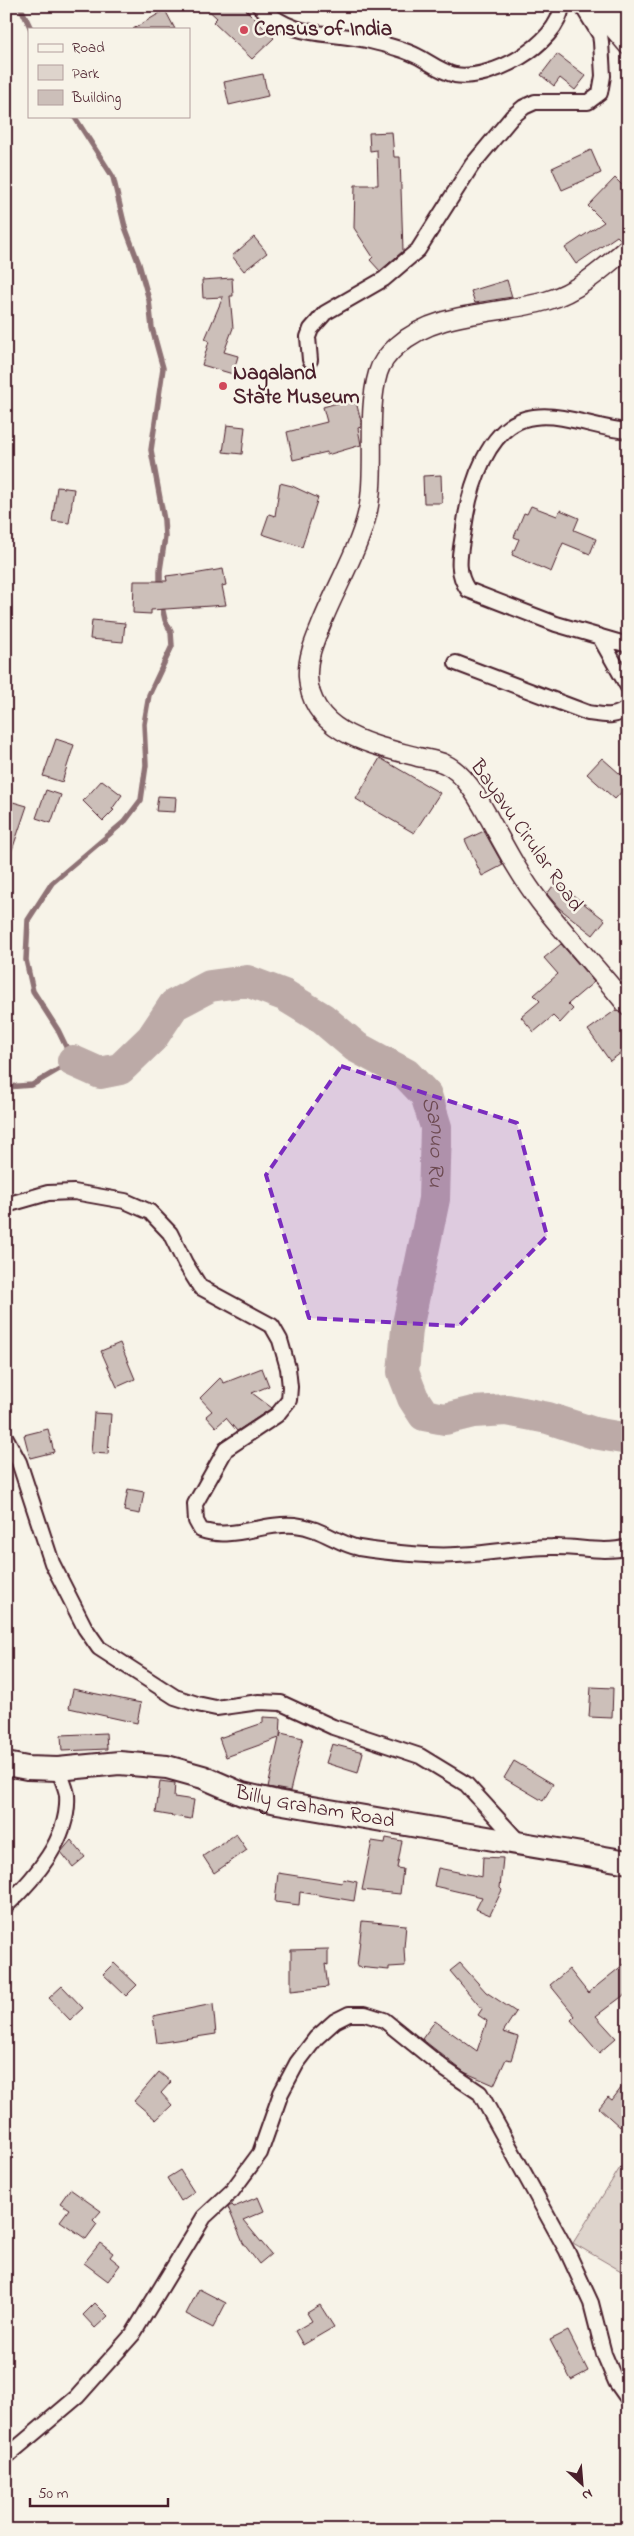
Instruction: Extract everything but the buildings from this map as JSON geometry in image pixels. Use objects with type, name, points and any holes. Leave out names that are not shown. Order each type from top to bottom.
[{"type":"main road","name":"Billy Graham Road","points":[[6,1764],[58,1769],[119,1763],[167,1767],[203,1777],[250,1796],[522,1846],[628,1862]]},
{"type":"street","points":[[259,6],[285,25],[300,31],[364,40],[401,49],[452,74],[463,76],[489,70],[531,50],[545,39],[555,27],[561,15],[562,6]]},
{"type":"street","points":[[310,360],[308,337],[311,329],[325,313],[384,279],[418,250],[472,165],[512,117],[524,107],[535,102],[588,102],[600,93],[603,76],[600,35],[582,6]]},
{"type":"street","points":[[594,6],[628,46]]},
{"type":"street","points":[[602,6],[628,19]]},
{"type":"street","name":"Bayavu Cirular Road","points":[[628,247],[598,273],[556,297],[464,315],[426,328],[409,336],[384,360],[378,372],[375,391],[374,461],[369,512],[310,652],[308,678],[314,701],[326,720],[337,729],[369,744],[445,764],[461,776],[482,806],[512,861],[540,903],[628,1007]]},
{"type":"street","points":[[628,431],[581,421],[534,417],[516,423],[505,430],[477,473],[466,506],[458,564],[461,580],[468,590],[556,624],[628,645]]},
{"type":"street","points":[[599,636],[628,688]]},
{"type":"street","points":[[456,663],[588,713],[610,716],[620,714],[628,707]]},
{"type":"street","points":[[6,1205],[48,1193],[74,1192],[125,1201],[150,1212],[170,1233],[200,1287],[272,1326],[280,1340],[288,1368],[289,1400],[277,1415],[226,1449],[195,1504],[196,1521],[201,1530],[212,1534],[231,1534],[267,1527],[293,1525],[317,1529],[355,1547],[456,1556],[552,1547],[604,1550],[628,1547]]},
{"type":"street","points":[[6,1438],[19,1462],[52,1563],[85,1628],[99,1648],[175,1697],[216,1708],[259,1702],[281,1703],[332,1727],[420,1756],[466,1784],[522,1846]]},
{"type":"street","points":[[6,1906],[24,1889],[38,1871],[63,1828],[67,1794],[58,1769]]},
{"type":"street","points":[[6,2458],[76,2397],[133,2334],[168,2281],[204,2217],[232,2192],[260,2153],[281,2093],[297,2063],[316,2038],[335,2022],[350,2014],[365,2014],[384,2020],[446,2070],[480,2093],[566,2251],[591,2303],[604,2354],[616,2382],[628,2399]]},
{"type":"highlighted area","points":[[341,1066],[517,1123],[547,1236],[459,1326],[309,1318],[266,1175]]},
{"type":"green space","points":[[628,2155],[628,2275],[573,2243]]},
{"type":"waterway","points":[[20,6],[31,28]]},
{"type":"waterway","points":[[75,118],[113,177],[125,227],[139,264],[149,300],[152,328],[163,368],[151,450],[164,520],[165,537],[160,570],[160,588]]},
{"type":"waterway","points":[[6,1087],[32,1085],[73,1061],[58,1030],[33,991],[26,960],[28,920],[52,883],[125,821],[141,800],[146,765],[144,724],[149,695],[172,646],[171,632],[165,620],[161,602]]},
{"type":"waterway","name":"Sanuo Ru","points":[[73,1061],[100,1073],[120,1069],[152,1038],[174,1005],[210,986],[247,981],[284,995],[323,1019],[356,1047],[406,1074],[426,1095],[436,1127],[434,1199],[407,1329],[403,1372],[413,1398],[424,1415],[445,1419],[473,1412],[507,1410],[548,1418],[594,1433],[628,1439]]},
{"type":"place","name":"Census of India","points":[[244,30]]},
{"type":"place","name":"Nagaland State Museum","points":[[223,386]]}]
